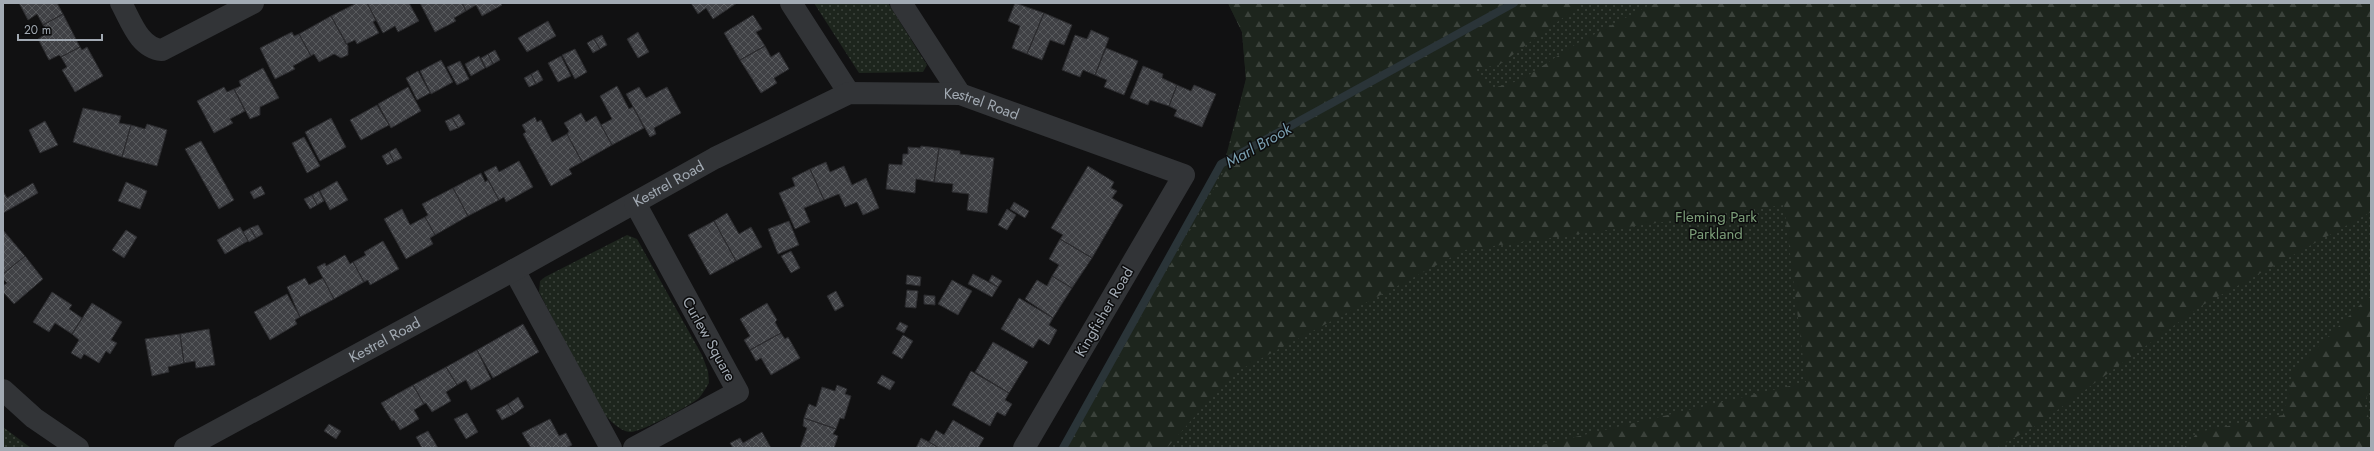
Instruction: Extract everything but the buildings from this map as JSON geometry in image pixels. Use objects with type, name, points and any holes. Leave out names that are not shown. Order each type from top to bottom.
[{"type":"street","points":[[121,3],[144,41],[155,50],[162,50],[253,3]]},
{"type":"street","points":[[791,3],[848,93]]},
{"type":"street","points":[[901,3],[960,94]]},
{"type":"street","name":"Kestrel Road","points":[[185,448],[514,270],[715,158],[848,93],[960,94],[1184,175]]},
{"type":"street","name":"Kingfisher Road","points":[[1024,448],[1184,175]]},
{"type":"street","name":"Curlew Square","points":[[634,448],[738,392],[635,203]]},
{"type":"street","points":[[514,270],[611,448]]},
{"type":"street","points":[[3,390],[34,418],[78,448]]},
{"type":"green space","points":[[814,3],[888,3],[927,65],[923,72],[859,73]]},
{"type":"green space","name":"Fleming Park Parkland","points":[[1228,3],[2371,3],[2371,448],[1060,448],[1225,160],[1246,79],[1242,32]]},
{"type":"green space","name":"Fleming Park Parkland","points":[[1228,3],[1583,3],[1499,65],[1474,69],[1493,88],[1521,80],[1576,44],[1646,7],[1657,3],[2371,3],[2371,212],[2201,306],[2034,427],[1996,448],[1529,448],[1806,382],[1784,205],[1465,250],[1232,374],[1167,448],[1066,448],[1224,171],[1246,79],[1242,32]]},
{"type":"green space","points":[[627,235],[637,239],[702,355],[708,371],[709,383],[699,398],[694,402],[654,424],[630,432],[618,427],[601,411],[539,292],[540,281],[545,277]]},
{"type":"green space","points":[[2371,297],[2371,386],[2364,404],[2371,424],[2371,448],[2184,448],[2198,432],[2283,415],[2293,372],[2365,300]]},
{"type":"green space","points":[[3,427],[31,448],[3,448]]},
{"type":"waterway","name":"Marl Brook","points":[[1063,448],[1221,164],[1514,3]]}]
